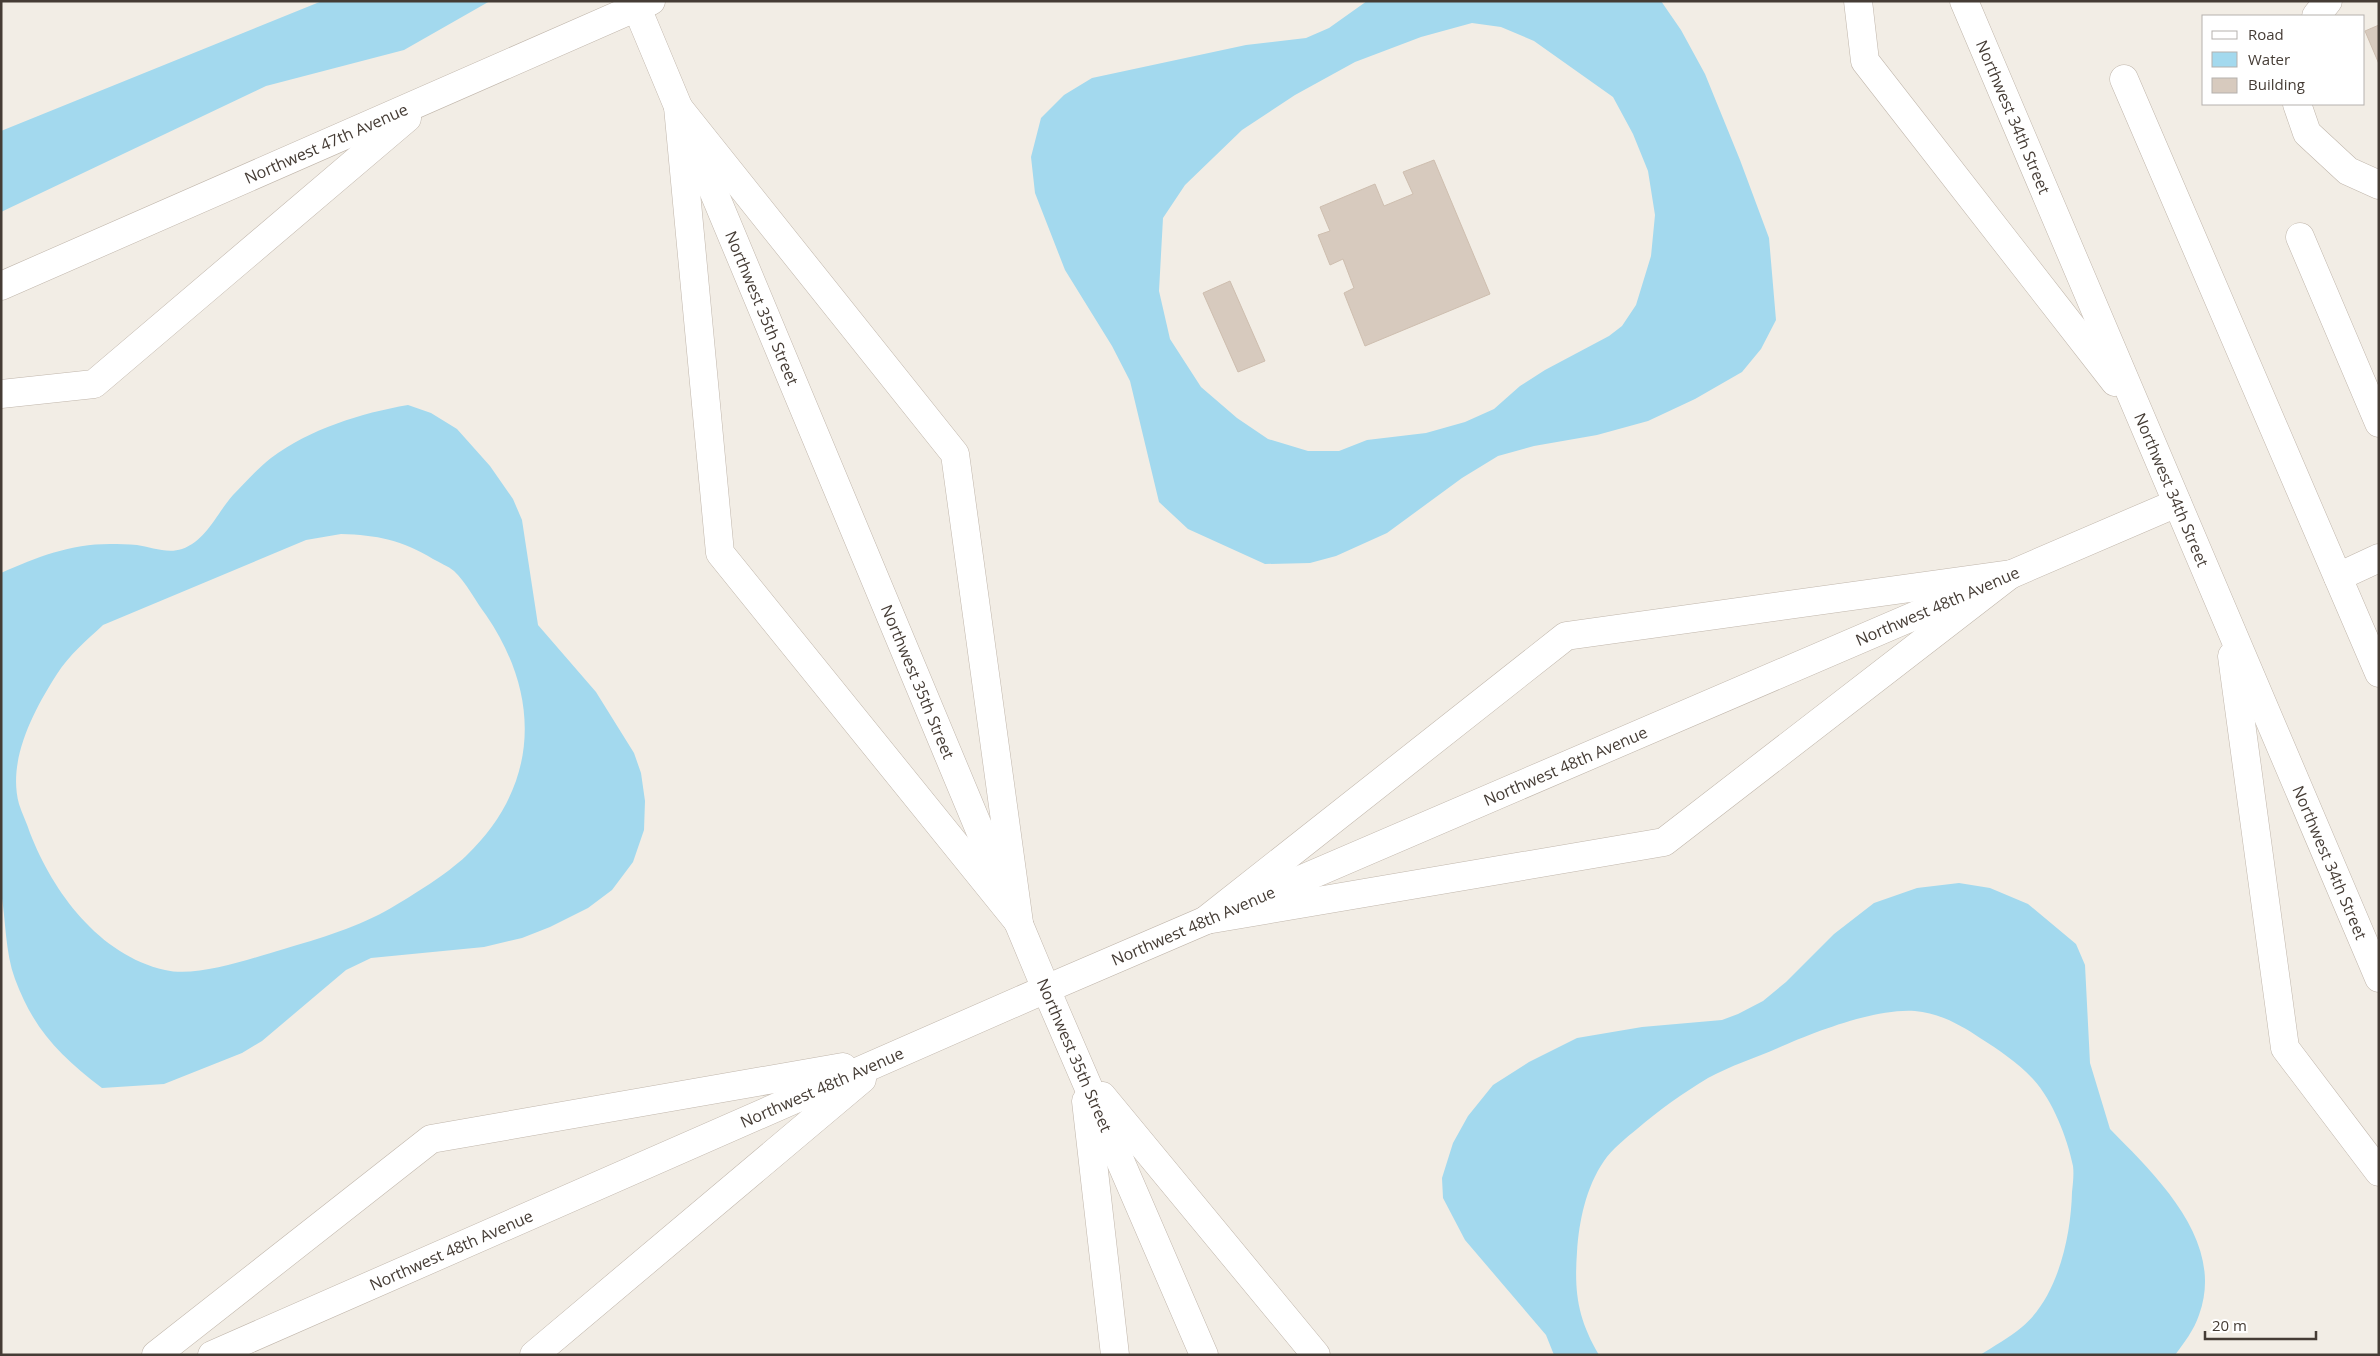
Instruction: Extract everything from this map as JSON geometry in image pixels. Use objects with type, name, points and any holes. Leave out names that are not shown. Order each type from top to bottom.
[{"type":"street","points":[[1858,1],[1865,61],[2139,413]]},
{"type":"street","name":"Northwest 34th Street","points":[[1964,1],[2379,978]]},
{"type":"street","points":[[2317,15],[2328,1]]},
{"type":"street","name":"Northwest 47th Avenue","points":[[1,286],[644,4]]},
{"type":"street","name":"Northwest 35th Street","points":[[644,4],[678,107],[1046,989],[1204,1355]]},
{"type":"street","points":[[2124,79],[2379,673]]},
{"type":"street","points":[[1,394],[94,384],[430,98]]},
{"type":"street","points":[[2297,105],[2307,133],[2348,171],[2379,185]]},
{"type":"street","points":[[678,107],[720,553],[1019,923]]},
{"type":"street","points":[[678,107],[955,454],[1019,923]]},
{"type":"street","points":[[2300,237],[2379,423]]},
{"type":"street","name":"Northwest 48th Avenue","points":[[212,1355],[1046,989],[2177,503]]},
{"type":"street","points":[[2338,577],[2379,558]]},
{"type":"street","points":[[1206,920],[1664,842],[2011,574]]},
{"type":"street","points":[[1206,920],[1566,636],[2011,574]]},
{"type":"street","points":[[2228,623],[2285,1048],[2379,1172]]},
{"type":"street","points":[[156,1355],[431,1140],[886,1059]]},
{"type":"street","points":[[534,1355],[886,1059]]},
{"type":"street","points":[[1082,1072],[1115,1355]]},
{"type":"street","points":[[1082,1072],[1316,1355]]},
{"type":"water","points":[[322,1],[490,1],[404,50],[266,86],[1,212],[1,131]]},
{"type":"water","points":[[1367,1],[1661,1],[1681,30],[1705,74],[1769,238],[1776,320],[1761,349],[1742,372],[1695,399],[1648,421],[1597,435],[1534,446],[1498,456],[1462,478],[1387,533],[1336,556],[1310,563],[1265,564],[1188,529],[1159,502],[1130,381],[1112,346],[1065,270],[1035,193],[1031,157],[1041,118],[1064,95],[1092,78],[1246,45],[1306,38],[1329,28]],"holes":[[[1472,23],[1501,27],[1534,41],[1613,97],[1633,134],[1648,171],[1655,215],[1651,256],[1636,305],[1622,326],[1609,336],[1545,370],[1520,386],[1494,409],[1465,422],[1426,433],[1367,440],[1339,451],[1308,451],[1268,439],[1237,418],[1201,387],[1170,339],[1159,291],[1163,218],[1185,185],[1242,130],[1295,95],[1355,62],[1421,37]]]},
{"type":"water","points":[[408,405],[431,413],[457,429],[490,466],[513,499],[522,520],[538,625],[596,692],[634,753],[641,773],[645,801],[644,830],[633,862],[612,890],[588,908],[550,927],[522,938],[484,947],[371,958],[346,970],[262,1041],[242,1053],[164,1084],[102,1088],[73,1065],[50,1041],[22,997],[9,958],[1,892],[1,573],[54,552],[81,546],[124,544],[165,550],[182,549],[198,540],[233,495],[271,458],[319,431],[354,418]],"holes":[[[341,534],[378,537],[400,543],[452,569],[467,586],[486,615],[504,646],[517,677],[524,709],[524,740],[519,771],[508,800],[490,829],[458,863],[409,897],[366,921],[311,941],[241,962],[193,971],[178,972],[165,970],[141,962],[119,951],[99,936],[65,898],[40,855],[19,804],[16,787],[20,753],[25,736],[40,703],[67,660],[103,625],[306,540]]]},
{"type":"water","points":[[1959,883],[1990,888],[2028,904],[2076,944],[2085,965],[2090,1063],[2110,1129],[2147,1167],[2182,1212],[2195,1236],[2203,1261],[2205,1288],[2199,1315],[2192,1331],[2175,1355],[1980,1355],[2022,1327],[2045,1299],[2053,1283],[2060,1265],[2069,1227],[2073,1166],[2067,1143],[2053,1109],[2040,1088],[2027,1073],[2001,1052],[1957,1024],[1933,1014],[1899,1011],[1845,1022],[1809,1035],[1708,1078],[1671,1102],[1615,1148],[1607,1157],[1592,1182],[1582,1216],[1577,1252],[1576,1280],[1579,1305],[1586,1329],[1599,1355],[1554,1355],[1546,1335],[1465,1240],[1443,1198],[1442,1178],[1453,1143],[1468,1116],[1493,1085],[1529,1062],[1577,1038],[1642,1027],[1722,1020],[1738,1014],[1763,1001],[1786,982],[1834,934],[1874,903],[1917,888]]},
{"type":"building","points":[[2379,25],[2379,64],[2365,31]]},
{"type":"building","points":[[1434,160],[1490,294],[1365,346],[1344,293],[1354,288],[1343,259],[1330,265],[1318,235],[1330,231],[1320,207],[1375,184],[1384,206],[1413,194],[1403,172]]},
{"type":"building","points":[[1230,281],[1265,361],[1238,372],[1203,293]]}]
